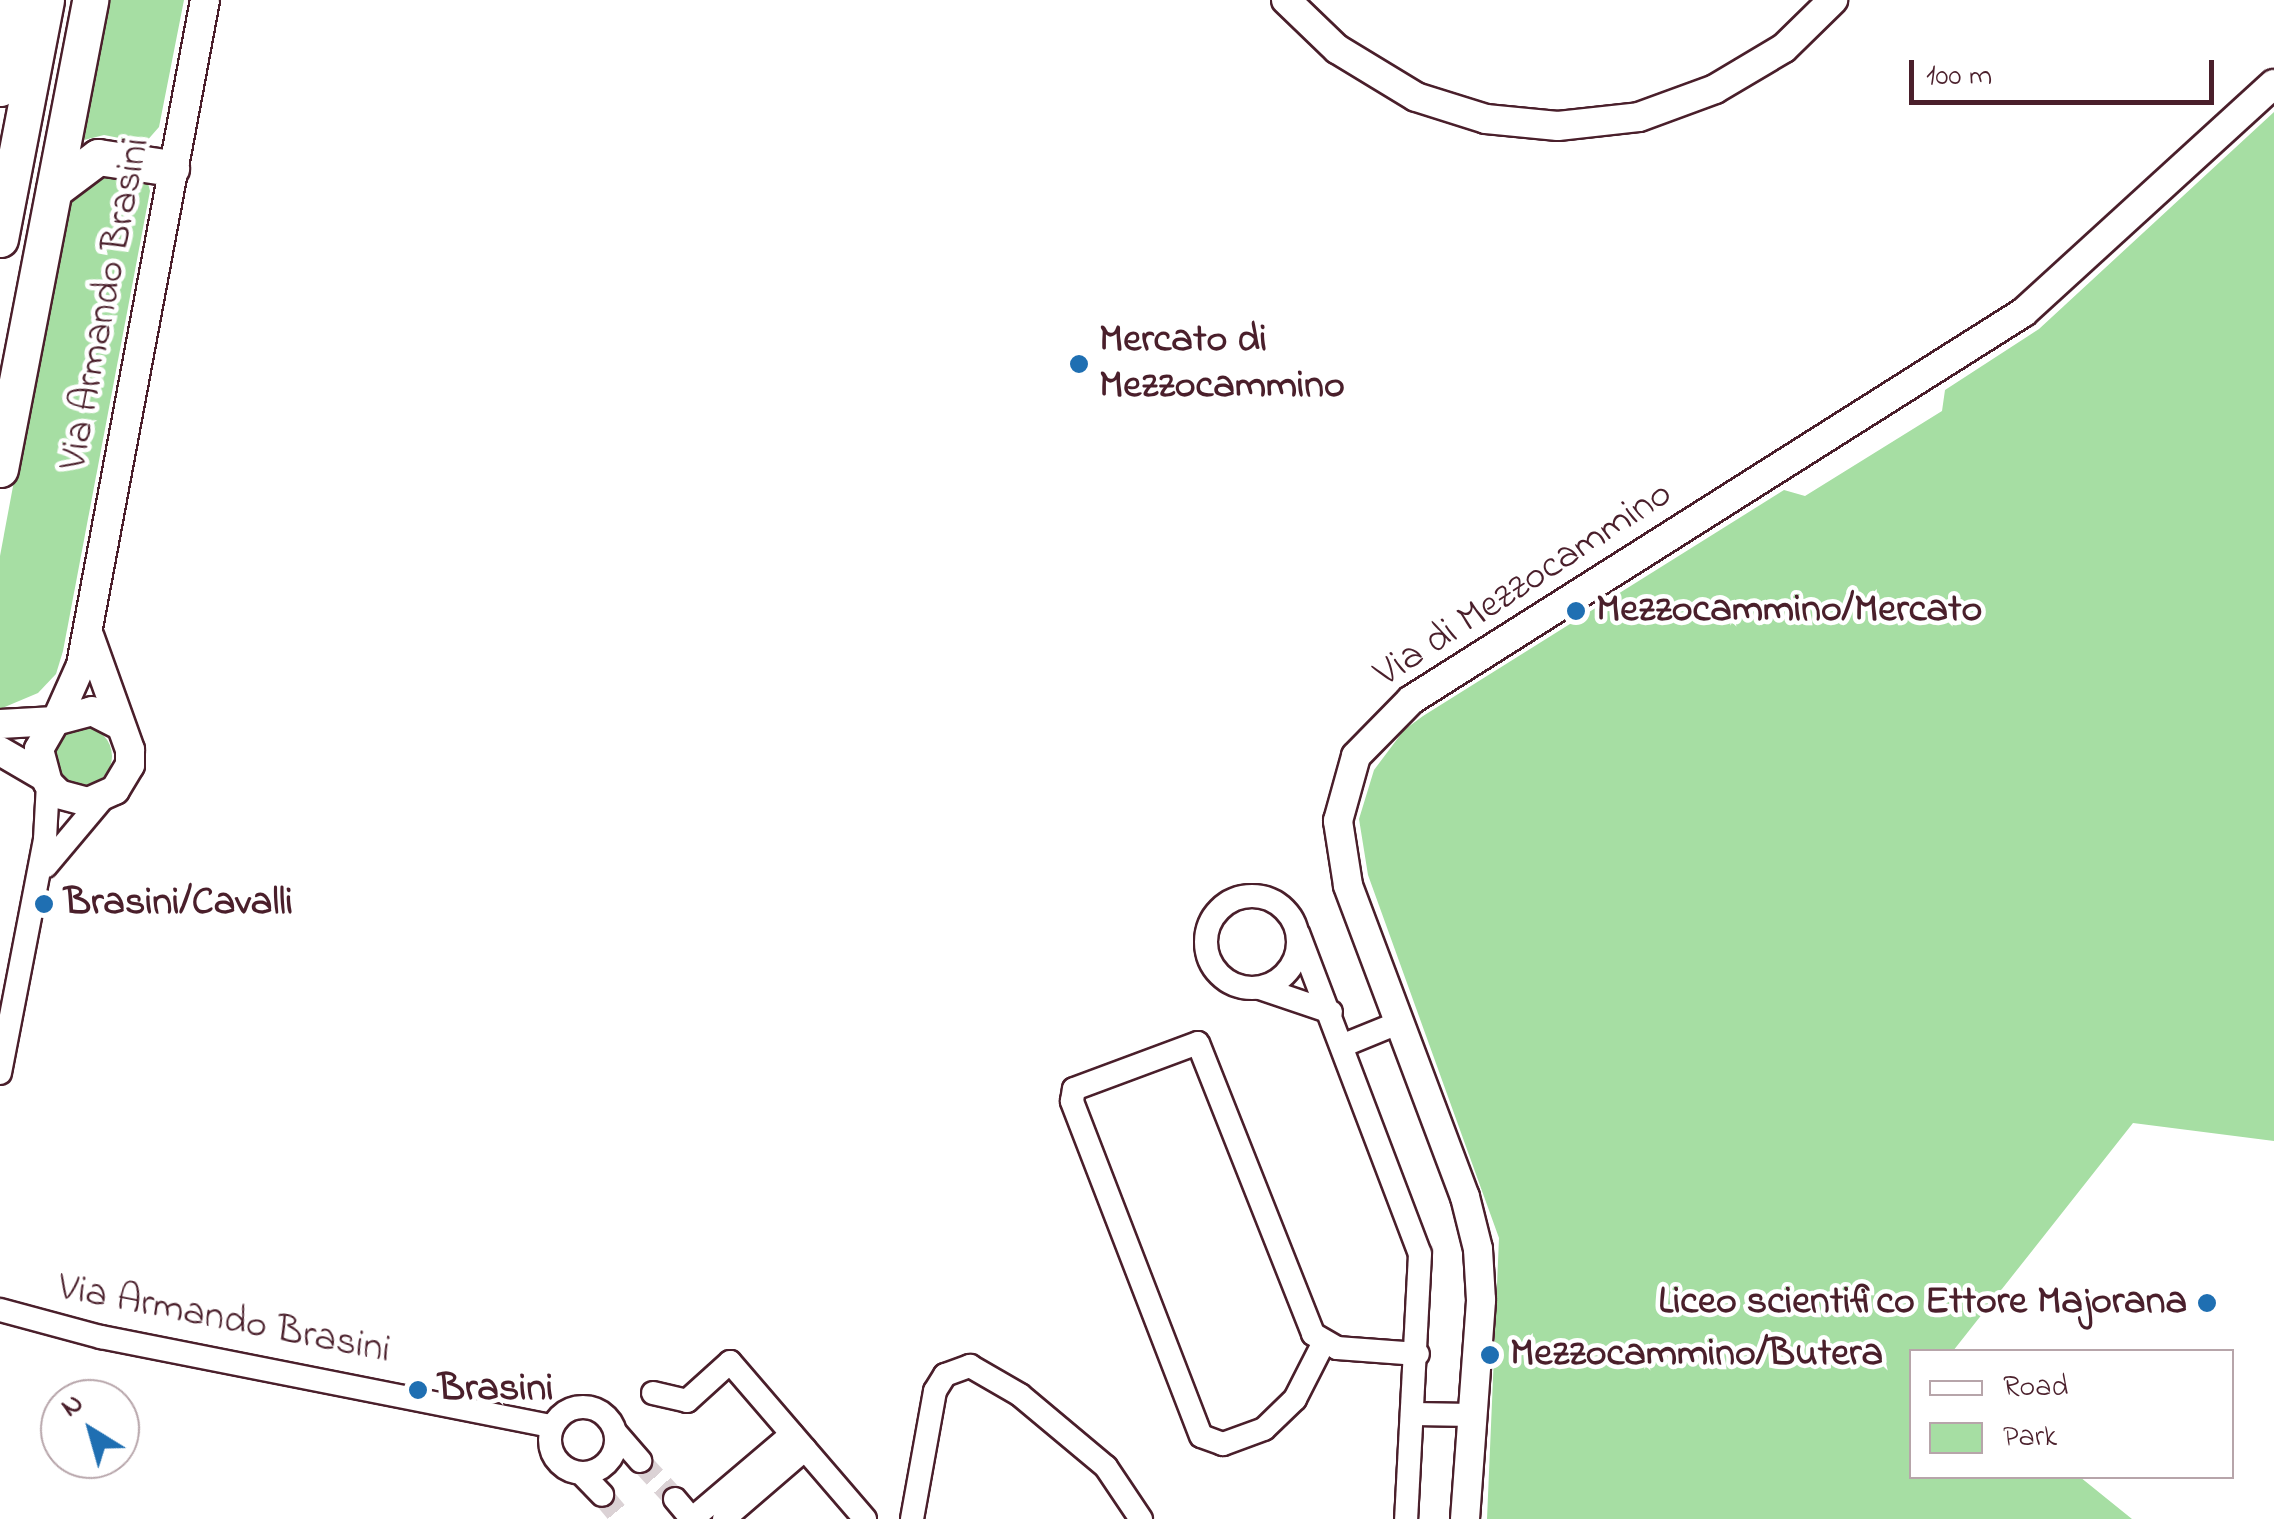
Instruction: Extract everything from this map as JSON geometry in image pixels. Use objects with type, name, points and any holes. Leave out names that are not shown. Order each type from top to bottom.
[{"type":"main road","points":[[0,88],[16,0]]},
{"type":"main road","points":[[0,239],[46,0]]},
{"type":"main road","points":[[0,469],[90,0]]},
{"type":"main road","points":[[54,190],[92,158],[171,168]]},
{"type":"street","name":"Via Armando Brasini","points":[[0,1074],[36,888],[46,780],[40,749],[76,681],[205,0]]},
{"type":"street","points":[[1286,0],[1338,49],[1416,97],[1458,112],[1544,126],[1624,120],[1698,97],[1775,54],[1833,0]]},
{"type":"street","name":"Via di Mezzocammino","points":[[1466,1519],[1481,1300],[1478,1249],[1465,1197],[1348,884],[1339,838],[1348,772],[1372,734],[1411,700],[2024,312],[2274,84]]},
{"type":"street","name":"Via Armando Brasini","points":[[36,888],[60,844],[130,765],[88,622]]},
{"type":"street","points":[[0,724],[56,720],[92,711],[117,724]]},
{"type":"street","points":[[0,751],[73,801],[103,798]]},
{"type":"street","points":[[1331,1012],[1260,988],[1242,988],[1215,972],[1205,940],[1218,910],[1232,900],[1264,897],[1291,917],[1331,1012],[1344,1045],[1420,1254],[1418,1354],[1406,1519]]},
{"type":"street","points":[[1260,988],[1291,967],[1298,933]]},
{"type":"street","points":[[1344,1045],[1398,1022]]},
{"type":"street","points":[[1324,1344],[1276,1420],[1232,1443],[1201,1436],[1072,1101],[1074,1089],[1187,1044],[1201,1046],[1309,1326],[1324,1344],[1418,1354]]},
{"type":"street","name":"Via Armando Brasini","points":[[0,1310],[101,1337],[552,1426]]},
{"type":"street","points":[[653,1394],[687,1400],[730,1362],[865,1519]]},
{"type":"street","points":[[912,1519],[935,1391],[946,1375],[970,1366],[1020,1395],[1106,1466],[1141,1519]]},
{"type":"street","points":[[602,1495],[582,1474],[554,1458],[552,1426],[566,1411],[586,1407],[605,1415],[640,1461]]},
{"type":"street","points":[[1414,1414],[1472,1415]]},
{"type":"street","points":[[582,1474],[609,1461],[616,1433]]},
{"type":"street","points":[[724,1519],[746,1502],[798,1442]]},
{"type":"street","points":[[674,1499],[692,1519],[746,1502]]},
{"type":"green space","points":[[109,0],[184,0],[159,127],[145,143],[104,135],[84,140]]},
{"type":"green space","points":[[2274,112],[2274,1141],[2133,1123],[1955,1349],[1909,1349],[1909,1479],[2082,1479],[2132,1519],[1487,1519],[1499,1238],[1368,875],[1359,819],[1374,770],[1404,730],[1423,716],[1784,490],[1805,496],[1942,411],[1945,390],[2039,329]]},
{"type":"green space","points":[[95,165],[147,179],[150,191],[63,651],[56,674],[38,693],[0,709],[0,556],[68,191]]},
{"type":"green space","points":[[83,727],[104,735],[112,756],[104,777],[83,785],[62,777],[54,756],[62,735]]},
{"type":"tunnel","points":[[640,1461],[675,1499]]},
{"type":"tunnel","points":[[602,1495],[622,1519]]},
{"type":"place","name":"Mercato di Mezzocammino","points":[[1079,364]]},
{"type":"place","name":"Mezzocammino/Mercato","points":[[1576,611]]},
{"type":"place","name":"Brasini/Cavalli","points":[[44,904]]},
{"type":"place","name":"Liceo scientifico Ettore Majorana","points":[[2207,1303]]},
{"type":"place","name":"Mezzocammino/Butera","points":[[1490,1355]]},
{"type":"place","name":"Brasini","points":[[418,1390]]}]
